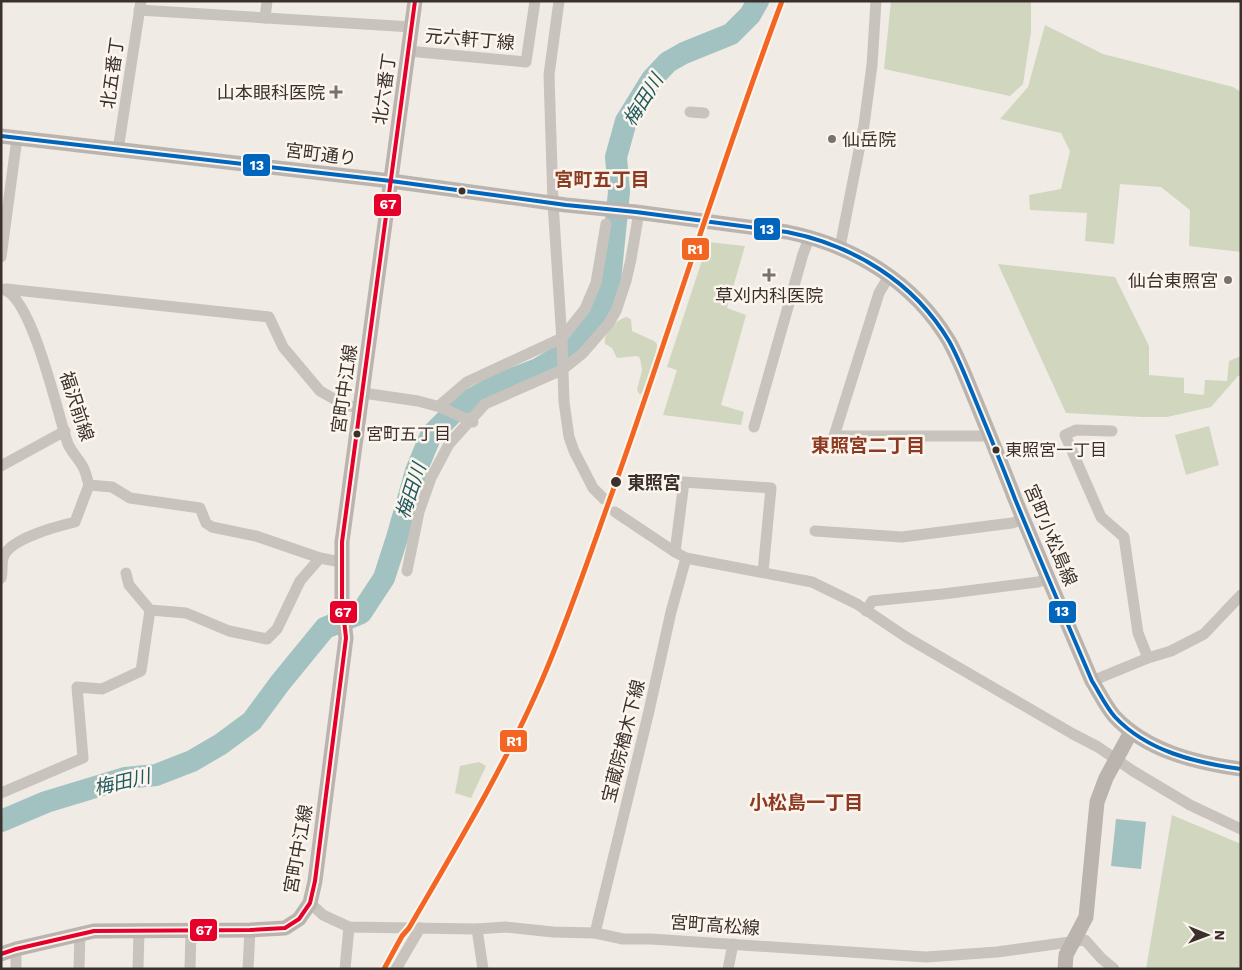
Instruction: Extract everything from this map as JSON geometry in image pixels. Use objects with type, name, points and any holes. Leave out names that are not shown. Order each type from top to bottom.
[{"type":"street","points":[[266,18],[267,1]]},
{"type":"street","name":"北六番丁","points":[[391,181],[415,1]]},
{"type":"street","name":"元六軒丁線","points":[[408,51],[526,62],[535,1]]},
{"type":"street","points":[[559,1],[549,75],[553,203],[564,402],[569,437],[574,451],[593,488],[604,499]]},
{"type":"street","points":[[840,247],[864,125],[872,65],[876,1]]},
{"type":"street","points":[[140,6],[266,18],[412,27]]},
{"type":"street","name":"北五番丁","points":[[118,150],[140,6]]},
{"type":"street","points":[[690,112],[704,114]]},
{"type":"street","name":"宮町通り","points":[[1,136],[391,181],[553,203],[607,217],[637,212]]},
{"type":"street","points":[[1,257],[17,138]]},
{"type":"street","name":"宮町中江線","points":[[1,954],[94,931],[285,928],[299,919],[310,903],[315,882],[345,647],[342,602],[342,542],[391,181]]},
{"type":"street","points":[[407,571],[418,512],[431,478],[449,444],[485,404],[562,368],[592,344],[609,323],[616,311],[631,259],[637,212]]},
{"type":"street","name":"宮町小松島線","points":[[637,212],[810,236],[856,255],[889,276],[920,304],[949,342],[1092,681],[1113,715],[1131,732],[1151,744],[1180,756],[1241,769]]},
{"type":"street","points":[[439,407],[467,382],[562,339],[585,309],[596,283],[607,217]]},
{"type":"street","points":[[754,427],[802,254],[810,236]]},
{"type":"street","points":[[889,276],[880,293],[834,436],[990,436]]},
{"type":"street","points":[[4,289],[269,317],[282,347],[320,391],[342,404],[361,410]]},
{"type":"street","name":"福沢前線","points":[[4,289],[18,300],[43,357],[69,446],[84,468],[89,485]]},
{"type":"street","points":[[363,393],[418,401],[439,407],[473,422]]},
{"type":"street","points":[[1112,430],[1076,430],[1065,434],[1101,516],[1124,537],[1138,633],[1148,658]]},
{"type":"street","points":[[1,466],[64,431]]},
{"type":"street","points":[[675,552],[684,481],[771,488],[763,572]]},
{"type":"street","points":[[1,578],[3,558],[10,548],[40,532],[75,522],[89,485],[112,487],[130,498],[200,508],[206,523],[212,527],[256,536],[320,558],[341,562]]},
{"type":"street","points":[[615,512],[686,558],[812,582],[866,611],[906,637],[1098,747],[1190,805],[1241,829]]},
{"type":"street","points":[[814,531],[902,536],[1012,523],[1024,519]]},
{"type":"street","points":[[126,573],[129,585],[150,610],[186,613],[229,631],[267,639],[277,629],[300,581],[320,558]]},
{"type":"street","name":"宝蔵院楢木下線","points":[[595,933],[671,612],[686,558]]},
{"type":"street","points":[[866,611],[872,601],[944,594],[1049,579]]},
{"type":"street","points":[[1092,681],[1171,650],[1204,634],[1241,595]]},
{"type":"street","points":[[1,793],[83,758],[77,687],[102,689],[141,671],[150,610]]},
{"type":"street","points":[[1065,969],[1066,955],[1086,917],[1097,802],[1106,778],[1131,732]]},
{"type":"street","name":"宮町高松線","points":[[310,903],[324,915],[349,927],[477,929],[505,927],[553,932],[595,933],[623,939],[651,939],[933,957],[997,952],[1074,941]]},
{"type":"street","points":[[345,969],[349,927]]},
{"type":"street","points":[[396,969],[420,928]]},
{"type":"street","points":[[477,929],[483,969]]},
{"type":"street","points":[[190,969],[191,930]]},
{"type":"street","points":[[248,969],[250,930]]},
{"type":"street","points":[[138,931],[138,969]]},
{"type":"street","points":[[79,969],[80,933]]},
{"type":"street","points":[[1074,941],[1084,940],[1114,969]]},
{"type":"street","points":[[728,969],[733,944]]},
{"type":"street","points":[[16,949],[16,969]]},
{"type":"green space","points":[[891,1],[1031,1],[1031,32],[1023,84],[1010,96],[884,69]]},
{"type":"green space","points":[[1045,25],[1103,54],[1233,87],[1241,92],[1241,252],[1189,246],[1190,210],[1161,187],[1120,184],[1114,244],[1085,241],[1087,213],[1030,210],[1029,195],[1061,189],[1070,151],[1061,133],[1000,119],[1028,87]]},
{"type":"green space","points":[[708,242],[745,246],[727,308],[746,315],[721,405],[744,412],[741,425],[663,415],[677,370],[667,367]]},
{"type":"green space","points":[[998,264],[1115,277],[1149,346],[1149,375],[1184,378],[1184,393],[1204,395],[1205,380],[1227,381],[1229,361],[1241,356],[1241,375],[1238,376],[1211,407],[1167,417],[1066,413]]},
{"type":"green space","points":[[626,317],[631,319],[632,331],[657,344],[656,356],[649,379],[640,395],[637,390],[642,370],[640,358],[637,356],[617,358],[612,348],[605,344],[608,331],[618,321]]},
{"type":"green space","points":[[1209,426],[1219,465],[1186,475],[1175,435]]},
{"type":"green space","points":[[479,762],[486,766],[471,798],[455,793],[460,766]]},
{"type":"green space","points":[[1172,815],[1241,844],[1241,969],[1146,969]]},
{"type":"water","points":[[1116,819],[1146,822],[1141,869],[1111,866]]},
{"type":"waterway","name":"梅田川","points":[[1,821],[46,802],[125,778],[156,775],[192,761],[221,744],[252,721],[325,628],[361,613],[384,578],[416,471],[431,435],[461,405],[499,384],[538,369],[575,347],[601,310],[610,281],[619,192],[616,157],[626,121],[652,79],[668,62],[684,53],[731,34],[750,15],[758,1]]},
{"type":"transit line","name":"67","points":[[1,954],[94,931],[285,928],[299,919],[310,903],[315,881],[346,638],[342,602],[342,542],[415,1]]},
{"type":"transit line","name":"R1","points":[[384,969],[496,775],[528,712],[552,656],[616,482],[782,1]]},
{"type":"transit line","name":"13","points":[[1,136],[391,181],[787,232],[835,246],[858,257],[880,269],[900,284],[935,320],[949,341],[1092,681],[1112,713],[1128,729],[1142,739],[1173,754],[1241,769]]},
{"type":"place","name":"山本眼科医院","points":[[336,92]]},
{"type":"place","name":"仙岳院","points":[[832,139]]},
{"type":"place","name":"草刈内科医院","points":[[769,275]]},
{"type":"place","name":"仙台東照宮","points":[[1228,280]]},
{"type":"place","name":"宮町五丁目","points":[[357,434]]},
{"type":"place","name":"東照宮一丁目","points":[[996,450]]},
{"type":"place","name":"東照宮","points":[[616,482]]},
{"type":"district","name":"宮町五丁目","points":[[602,179]]},
{"type":"district","name":"東照宮二丁目","points":[[868,445]]},
{"type":"district","name":"小松島一丁目","points":[[806,802]]}]
